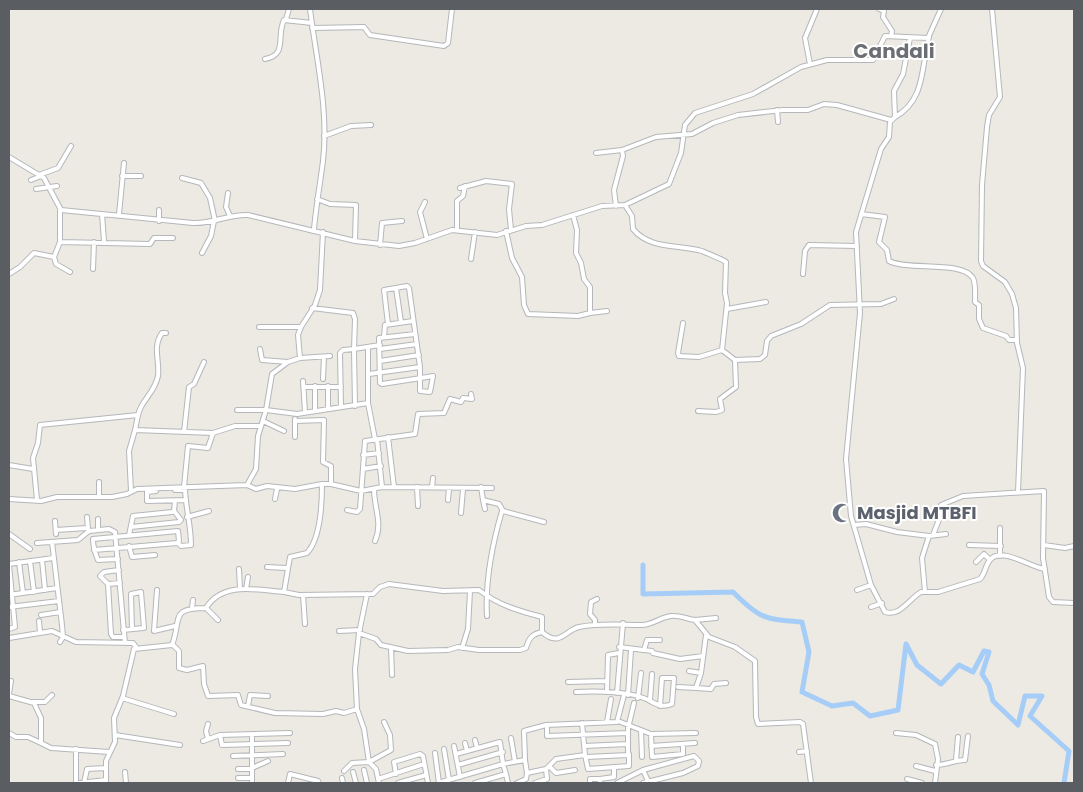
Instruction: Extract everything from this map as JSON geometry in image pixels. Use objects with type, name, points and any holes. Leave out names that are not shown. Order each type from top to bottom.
[{"type":"street","points":[[265,59],[279,52],[282,23],[286,19],[289,9]]},
{"type":"street","points":[[310,9],[324,136],[323,161],[314,230]]},
{"type":"street","points":[[312,28],[364,27],[370,35],[445,46],[448,43],[452,9]]},
{"type":"street","points":[[810,64],[805,38],[817,9]]},
{"type":"street","points":[[879,9],[884,11],[883,17],[892,30],[891,36]]},
{"type":"street","points":[[941,9],[928,37],[920,88],[906,108],[891,120],[889,135],[881,149],[856,232],[860,305],[846,459],[849,498],[854,525],[871,584],[886,613],[898,611],[919,593],[938,592],[980,579],[990,560],[1000,556],[1027,561],[1045,569]]},
{"type":"street","points":[[992,9],[1000,98],[988,119],[982,184],[981,261],[982,266],[1005,282],[1012,294],[1017,311],[1017,340],[1023,368],[1018,492]]},
{"type":"street","points":[[286,19],[312,23]]},
{"type":"street","points":[[60,210],[119,214],[159,221],[200,223],[230,216],[251,216],[355,241],[382,245],[412,244],[444,231],[458,230],[494,235],[509,230],[538,226],[602,206],[626,205],[669,184],[681,153],[686,122],[695,113],[753,94],[796,69],[810,64],[834,60],[874,60],[882,38],[891,36],[928,37]]},
{"type":"street","points":[[895,117],[895,90],[904,72],[910,38]]},
{"type":"street","points":[[596,153],[622,150],[656,137],[683,136],[738,115],[777,110],[808,110],[829,104],[891,120]]},
{"type":"street","points":[[777,110],[778,122]]},
{"type":"street","points":[[324,136],[354,125],[371,125]]},
{"type":"street","points":[[32,180],[58,168],[71,147]]},
{"type":"street","points":[[616,206],[614,190],[623,159],[622,150]]},
{"type":"street","points":[[9,157],[40,175],[49,186],[60,210],[60,242],[54,257],[56,264],[70,272]]},
{"type":"street","points":[[119,214],[124,163]]},
{"type":"street","points":[[122,176],[141,176]]},
{"type":"street","points":[[182,178],[201,183],[210,198],[215,221],[211,236],[202,253]]},
{"type":"street","points":[[458,230],[457,201],[463,196],[463,187],[486,181],[512,184],[509,209],[512,260],[522,277],[524,305],[529,315],[578,316],[607,310]]},
{"type":"street","points":[[36,189],[57,186]]},
{"type":"street","points":[[228,193],[226,207],[230,216]]},
{"type":"street","points":[[317,199],[330,204],[356,205],[355,241]]},
{"type":"street","points":[[425,202],[420,214],[427,239]]},
{"type":"street","points":[[626,205],[632,216],[633,229],[639,235],[658,244],[701,251],[726,262],[725,293],[727,309],[722,350]]},
{"type":"street","points":[[159,221],[160,210]]},
{"type":"street","points":[[102,214],[104,241]]},
{"type":"street","points":[[861,214],[885,217],[879,242],[887,250],[892,263],[904,266],[930,265],[968,273],[973,279],[975,302],[979,304],[979,319],[982,328],[1006,336],[1009,340],[1017,340]]},
{"type":"street","points":[[573,215],[577,230],[576,252],[582,264],[584,279],[590,287],[590,313]]},
{"type":"street","points":[[382,245],[382,223],[402,221]]},
{"type":"street","points":[[300,358],[298,336],[300,327],[312,308],[320,290],[323,232]]},
{"type":"street","points":[[471,259],[475,232]]},
{"type":"street","points":[[60,242],[104,241],[150,244],[154,238],[173,238]]},
{"type":"street","points":[[93,269],[94,242]]},
{"type":"street","points":[[803,274],[805,251],[809,245],[856,246]]},
{"type":"street","points":[[9,274],[20,267],[34,253],[54,257]]},
{"type":"street","points":[[396,288],[401,322]]},
{"type":"street","points":[[388,324],[384,290],[409,288],[419,355],[421,378],[420,392],[431,391],[433,376],[421,378],[382,384],[379,338],[415,334]]},
{"type":"street","points":[[722,350],[735,360],[762,359],[771,336],[801,324],[830,305],[881,304],[894,299]]},
{"type":"street","points":[[727,309],[766,302]]},
{"type":"street","points":[[312,308],[354,314],[355,406]]},
{"type":"street","points":[[384,337],[384,326],[413,320]]},
{"type":"street","points":[[683,323],[679,356],[699,357],[722,350]]},
{"type":"street","points":[[259,327],[300,327]]},
{"type":"street","points":[[131,491],[128,451],[136,430],[138,415],[154,390],[158,376],[156,355],[158,341],[162,334],[166,333]]},
{"type":"street","points":[[341,408],[340,352],[368,347],[417,344]]},
{"type":"street","points":[[368,347],[368,403],[379,453],[382,487]]},
{"type":"street","points":[[260,349],[262,360],[288,362]]},
{"type":"street","points":[[380,361],[419,355]]},
{"type":"street","points":[[247,485],[256,469],[257,443],[260,426],[266,410],[272,374],[288,362],[300,358],[330,356]]},
{"type":"street","points":[[323,379],[324,357]]},
{"type":"street","points":[[698,411],[716,412],[722,410],[720,399],[736,387],[735,360]]},
{"type":"street","points":[[184,432],[189,387],[194,384],[204,362]]},
{"type":"street","points":[[369,374],[420,367]]},
{"type":"street","points":[[303,381],[305,412]]},
{"type":"street","points":[[314,386],[315,410]]},
{"type":"street","points":[[328,386],[328,409]]},
{"type":"street","points":[[304,387],[340,387]]},
{"type":"street","points":[[347,510],[359,510],[365,442],[415,434],[419,413],[444,414],[450,400],[462,402],[463,398],[472,399],[471,394]]},
{"type":"street","points":[[237,410],[266,410],[295,414],[368,403]]},
{"type":"street","points":[[295,414],[295,437]]},
{"type":"street","points":[[37,500],[33,458],[38,443],[40,425],[138,415]]},
{"type":"street","points":[[295,421],[324,420],[323,462],[330,466],[331,484]]},
{"type":"street","points":[[262,421],[284,430]]},
{"type":"street","points":[[136,430],[213,434],[236,426],[260,426]]},
{"type":"street","points":[[184,487],[188,446],[208,448],[213,434]]},
{"type":"street","points":[[388,437],[394,487]]},
{"type":"street","points":[[363,455],[379,453]]},
{"type":"street","points":[[9,465],[33,469]]},
{"type":"street","points":[[363,469],[381,466]]},
{"type":"street","points":[[432,487],[433,478]]},
{"type":"street","points":[[99,482],[99,497]]},
{"type":"street","points":[[284,592],[286,568],[291,555],[307,553],[318,527],[322,484]]},
{"type":"street","points":[[9,499],[37,500],[57,497],[112,497],[137,489],[247,485],[256,490],[267,486],[277,489],[295,489],[322,484],[331,484],[361,491],[382,487],[492,488]]},
{"type":"street","points":[[417,487],[418,506]]},
{"type":"street","points":[[481,487],[485,509]]},
{"type":"street","points":[[448,500],[449,488]]},
{"type":"street","points":[[275,499],[277,489]]},
{"type":"street","points":[[374,489],[376,513],[380,522],[375,541]]},
{"type":"street","points":[[461,513],[463,489]]},
{"type":"street","points":[[118,559],[98,561],[92,539],[175,530],[178,533],[178,542],[181,546],[191,545],[185,490],[147,492],[149,503],[186,500]]},
{"type":"street","points":[[924,592],[922,558],[939,520],[941,505],[963,496],[1044,491],[1045,569],[1052,601],[1074,603]]},
{"type":"street","points":[[483,500],[499,504],[502,511],[490,558],[491,567],[486,591],[487,616]]},
{"type":"street","points":[[131,527],[179,522],[181,520],[174,511],[175,501]]},
{"type":"street","points":[[129,535],[133,516],[174,511]]},
{"type":"street","points":[[502,511],[544,522]]},
{"type":"street","points":[[187,516],[209,512]]},
{"type":"street","points":[[37,543],[78,540],[86,536],[88,529],[86,517]]},
{"type":"street","points":[[98,519],[99,537]]},
{"type":"street","points":[[55,522],[56,532],[67,529],[109,529],[116,536],[125,643]]},
{"type":"street","points":[[67,522],[67,529]]},
{"type":"street","points":[[854,525],[866,524],[897,532],[931,535],[946,534]]},
{"type":"street","points":[[1000,528],[1000,556]]},
{"type":"street","points":[[9,534],[30,549]]},
{"type":"street","points":[[52,542],[63,637],[60,642]]},
{"type":"street","points":[[94,550],[178,542]]},
{"type":"street","points":[[969,545],[1001,546]]},
{"type":"street","points":[[129,546],[132,557],[155,555]]},
{"type":"street","points":[[1044,546],[1066,548],[1074,546]]},
{"type":"street","points":[[976,562],[984,554],[990,560]]},
{"type":"street","points":[[9,629],[15,628],[15,618],[14,606],[10,595],[9,565],[53,558]]},
{"type":"street","points":[[42,560],[45,590]]},
{"type":"street","points":[[30,561],[34,592]]},
{"type":"street","points":[[19,562],[23,593]]},
{"type":"street","points":[[267,567],[286,568]]},
{"type":"street","points":[[239,569],[240,588]]},
{"type":"street","points":[[119,570],[101,573],[102,579],[108,584],[120,583]]},
{"type":"street","points":[[246,589],[248,577]]},
{"type":"street","points":[[108,584],[112,637],[124,636]]},
{"type":"street","points":[[172,644],[175,626],[180,613],[192,608],[206,608],[219,595],[240,588],[303,595],[367,594],[374,593],[380,587],[389,584],[430,590],[480,591],[487,598],[518,612],[542,616],[542,632]]},
{"type":"street","points":[[858,590],[871,584]]},
{"type":"street","points":[[10,595],[57,588]]},
{"type":"street","points":[[157,590],[154,631],[175,626]]},
{"type":"street","points":[[462,648],[468,629],[470,591]]},
{"type":"street","points":[[110,625],[132,629],[144,628],[141,592],[131,594],[132,629]]},
{"type":"street","points":[[367,594],[355,669],[357,709],[364,729],[369,762],[376,768],[378,781]]},
{"type":"street","points":[[303,595],[305,624]]},
{"type":"street","points":[[595,625],[590,606],[593,600],[597,599]]},
{"type":"street","points":[[192,608],[193,600]]},
{"type":"street","points":[[9,607],[59,601]]},
{"type":"street","points":[[871,607],[882,603]]},
{"type":"street","points":[[206,608],[218,620]]},
{"type":"street","points":[[41,615],[60,612]]},
{"type":"street","points":[[340,631],[360,631],[378,640],[381,645],[408,651],[462,648],[520,650],[526,648],[534,633],[542,632],[549,636],[562,638],[576,628],[595,625],[645,625],[672,616],[694,620],[716,618]]},
{"type":"street","points":[[9,619],[15,618]]},
{"type":"street","points":[[694,620],[702,627],[706,635],[701,673],[696,688]]},
{"type":"street","points":[[39,621],[40,632]]},
{"type":"street","points":[[617,693],[622,624]]},
{"type":"street","points":[[9,638],[52,631],[76,642],[134,644],[122,698],[114,718],[114,745],[106,768],[106,781],[77,783],[76,749]]},
{"type":"street","points":[[706,635],[735,647],[755,661],[756,722],[761,726],[800,722],[804,729],[811,783]]},
{"type":"street","points":[[644,650],[647,640],[660,640]]},
{"type":"street","points":[[134,650],[165,647],[172,644]]},
{"type":"street","points":[[172,644],[179,651],[179,668],[187,670],[203,666],[207,696],[238,694],[240,704],[276,713],[323,714],[336,711],[344,713],[357,709]]},
{"type":"street","points":[[391,647],[392,674]]},
{"type":"street","points":[[619,647],[631,650],[652,650],[653,653],[673,658],[703,656]]},
{"type":"street","points":[[618,721],[626,695],[631,650]]},
{"type":"street","points":[[607,691],[608,655],[619,653]]},
{"type":"street","points":[[689,671],[701,673]]},
{"type":"street","points":[[638,698],[641,673]]},
{"type":"street","points":[[650,700],[652,674]]},
{"type":"street","points":[[576,692],[607,691],[650,700],[660,706],[672,704],[674,678],[662,678],[660,706]]},
{"type":"street","points":[[11,681],[9,695],[33,702],[45,702],[52,695]]},
{"type":"street","points":[[568,682],[607,681]]},
{"type":"street","points":[[678,687],[711,688],[714,684],[726,683]]},
{"type":"street","points":[[248,706],[250,695],[268,696]]},
{"type":"street","points":[[122,698],[174,714]]},
{"type":"street","points":[[607,722],[612,699]]},
{"type":"street","points":[[33,702],[42,718],[41,743]]},
{"type":"street","points":[[582,723],[588,769],[629,766],[628,724],[634,703]]},
{"type":"street","points":[[517,783],[526,779],[527,773],[524,731],[547,725],[618,721],[652,734],[696,733]]},
{"type":"street","points":[[344,771],[352,763],[369,762],[392,750],[390,735],[384,722]]},
{"type":"street","points":[[208,724],[205,740],[220,735],[290,734]]},
{"type":"street","points":[[547,725],[547,736],[628,733]]},
{"type":"street","points":[[641,730],[642,757]]},
{"type":"street","points":[[896,732],[916,735],[935,744],[938,759],[935,783]]},
{"type":"street","points":[[9,733],[28,737],[51,748],[110,752]]},
{"type":"street","points":[[252,734],[252,783]]},
{"type":"street","points":[[652,734],[651,746],[653,757],[684,754],[683,744]]},
{"type":"street","points":[[115,735],[143,741],[180,745]]},
{"type":"street","points":[[220,735],[222,745],[288,743]]},
{"type":"street","points":[[936,765],[949,765],[956,760],[965,760],[968,736]]},
{"type":"street","points":[[956,760],[958,737]]},
{"type":"street","points":[[511,738],[515,762]]},
{"type":"street","points":[[475,740],[477,748]]},
{"type":"street","points":[[456,754],[500,742],[508,783]]},
{"type":"street","points":[[465,743],[467,751]]},
{"type":"street","points":[[651,746],[695,743]]},
{"type":"street","points":[[584,746],[628,744]]},
{"type":"street","points":[[454,746],[460,777]]},
{"type":"street","points":[[444,749],[449,780]]},
{"type":"street","points":[[458,765],[502,752]]},
{"type":"street","points":[[799,752],[807,752]]},
{"type":"street","points":[[435,753],[438,783],[503,764],[526,760]]},
{"type":"street","points":[[233,756],[283,754]]},
{"type":"street","points":[[396,774],[394,762],[420,754],[428,783]]},
{"type":"street","points":[[527,773],[547,767],[556,759],[629,754]]},
{"type":"street","points":[[617,783],[643,770],[694,756],[699,761],[698,766],[683,773],[643,783]]},
{"type":"street","points":[[238,769],[252,768],[268,761]]},
{"type":"street","points":[[373,783],[424,764]]},
{"type":"street","points":[[916,766],[935,771]]},
{"type":"street","points":[[547,767],[556,773],[576,770]]},
{"type":"street","points":[[535,783],[547,779],[547,767]]},
{"type":"street","points":[[590,783],[590,779],[600,781],[613,778],[614,767]]},
{"type":"street","points":[[84,782],[88,768],[106,768]]},
{"type":"street","points":[[364,770],[367,783]]},
{"type":"street","points":[[643,770],[649,782]]},
{"type":"street","points":[[125,772],[126,783]]},
{"type":"street","points":[[353,772],[356,783]]},
{"type":"street","points":[[473,772],[476,783],[506,774]]},
{"type":"street","points":[[288,783],[290,774],[318,781],[319,783]]},
{"type":"street","points":[[398,783],[426,775]]},
{"type":"street","points":[[238,778],[252,778]]},
{"type":"street","points":[[342,778],[343,783]]},
{"type":"street","points":[[907,779],[922,783]]},
{"type":"waterway","points":[[643,565],[643,594],[733,592],[750,608],[763,616],[779,620],[802,622],[809,652],[802,692],[832,706],[853,703],[870,716],[898,710],[906,644],[917,665],[941,684],[959,665],[973,672],[984,651],[989,652],[982,674],[989,685],[993,701],[1018,725],[1025,696],[1042,696],[1030,716],[1069,751],[1064,783]]},
{"type":"place","name":"Masjid MTBFI","points":[[842,513]]},
{"type":"district","name":"Candali","points":[[894,51]]}]
